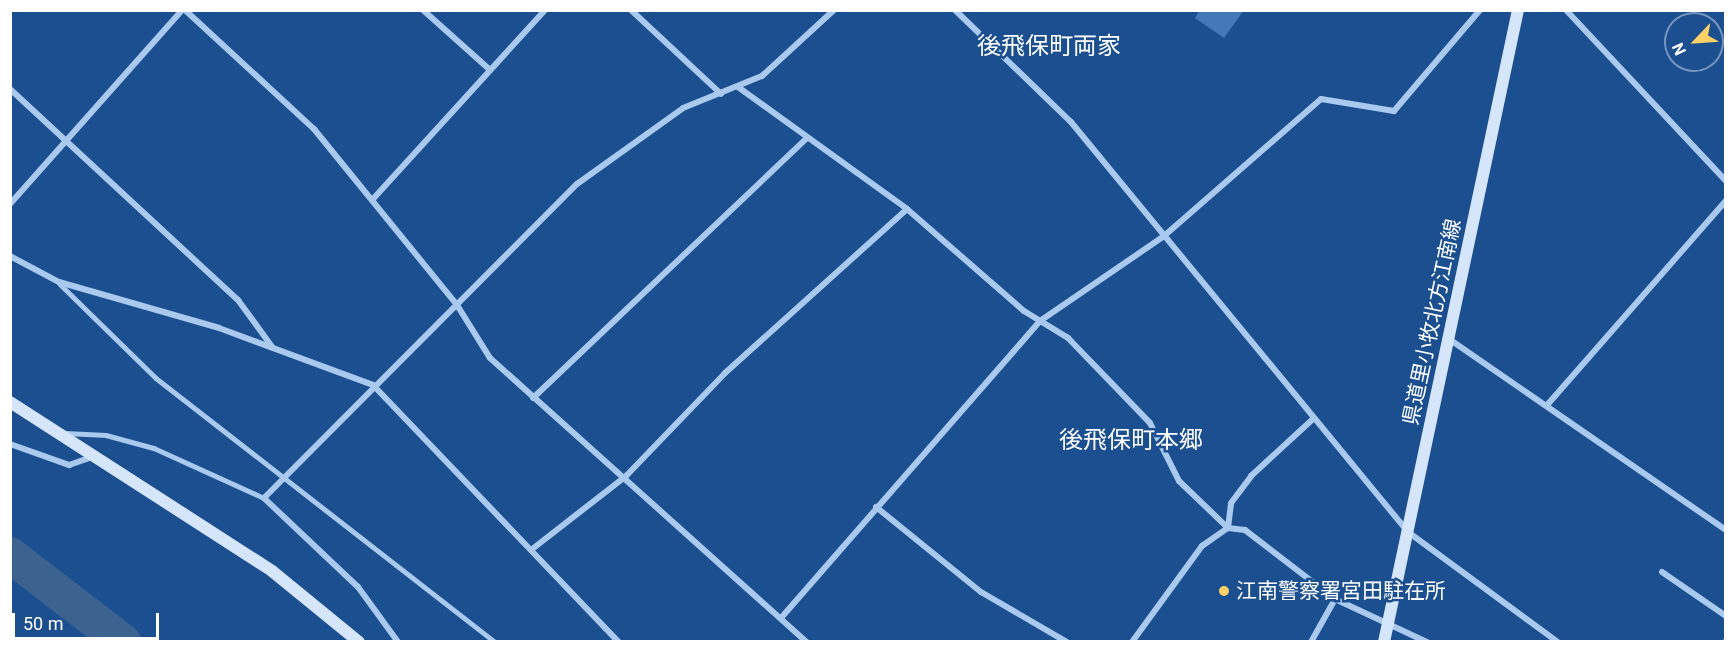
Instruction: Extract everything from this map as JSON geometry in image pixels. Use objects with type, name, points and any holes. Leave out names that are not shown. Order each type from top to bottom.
[{"type":"main road","name":"県道里小牧北方江南線","points":[[1383,642],[1518,10]]},
{"type":"main road","points":[[10,402],[96,455],[272,571],[359,642]]},
{"type":"street","points":[[10,204],[183,10],[314,129],[457,304],[490,358],[532,398],[626,476],[807,642]]},
{"type":"street","points":[[423,10],[490,70]]},
{"type":"street","points":[[373,199],[545,10]]},
{"type":"street","points":[[631,10],[721,94]]},
{"type":"street","points":[[398,642],[350,578],[264,498],[373,385],[577,184],[683,108],[762,76],[834,10]]},
{"type":"street","points":[[955,10],[1071,122],[1312,420],[1408,532],[1558,642]]},
{"type":"street","points":[[781,618],[1040,321],[1164,236],[1321,99],[1394,111],[1480,10]]},
{"type":"street","points":[[1566,10],[1725,181]]},
{"type":"street","points":[[738,87],[806,139],[907,209],[1040,321],[1068,338],[1150,423],[1179,481],[1228,528],[1245,530],[1335,599],[1388,621],[1427,642]]},
{"type":"street","points":[[10,90],[67,140],[238,300],[273,348]]},
{"type":"street","points":[[532,398],[806,139]]},
{"type":"street","points":[[1548,404],[1725,201]]},
{"type":"street","points":[[531,550],[626,476],[725,373],[907,209]]},
{"type":"street","points":[[10,256],[59,282],[273,348],[373,385],[619,642]]},
{"type":"street","points":[[1449,339],[1548,404],[1725,530]]},
{"type":"street","points":[[1132,642],[1202,546],[1228,528],[1231,503],[1251,476],[1312,420]]},
{"type":"street","points":[[10,444],[69,465],[96,455]]},
{"type":"street","points":[[876,507],[981,592],[1067,642]]},
{"type":"street","points":[[1662,572],[1725,616]]},
{"type":"street","points":[[1311,642],[1335,599]]},
{"type":"lane","points":[[59,282],[156,378],[495,642]]},
{"type":"lane","points":[[59,432],[106,435],[154,448],[264,498]]},
{"type":"building","points":[[1200,10],[1244,10],[1224,38],[1195,18]]},
{"type":"waterway","points":[[10,555],[123,642]]},
{"type":"place","name":"江南警察署宮田駐在所","points":[[1224,591]]},
{"type":"district","name":"後飛保町両家","points":[[1049,47]]},
{"type":"district","name":"後飛保町本郷","points":[[1131,441]]}]
